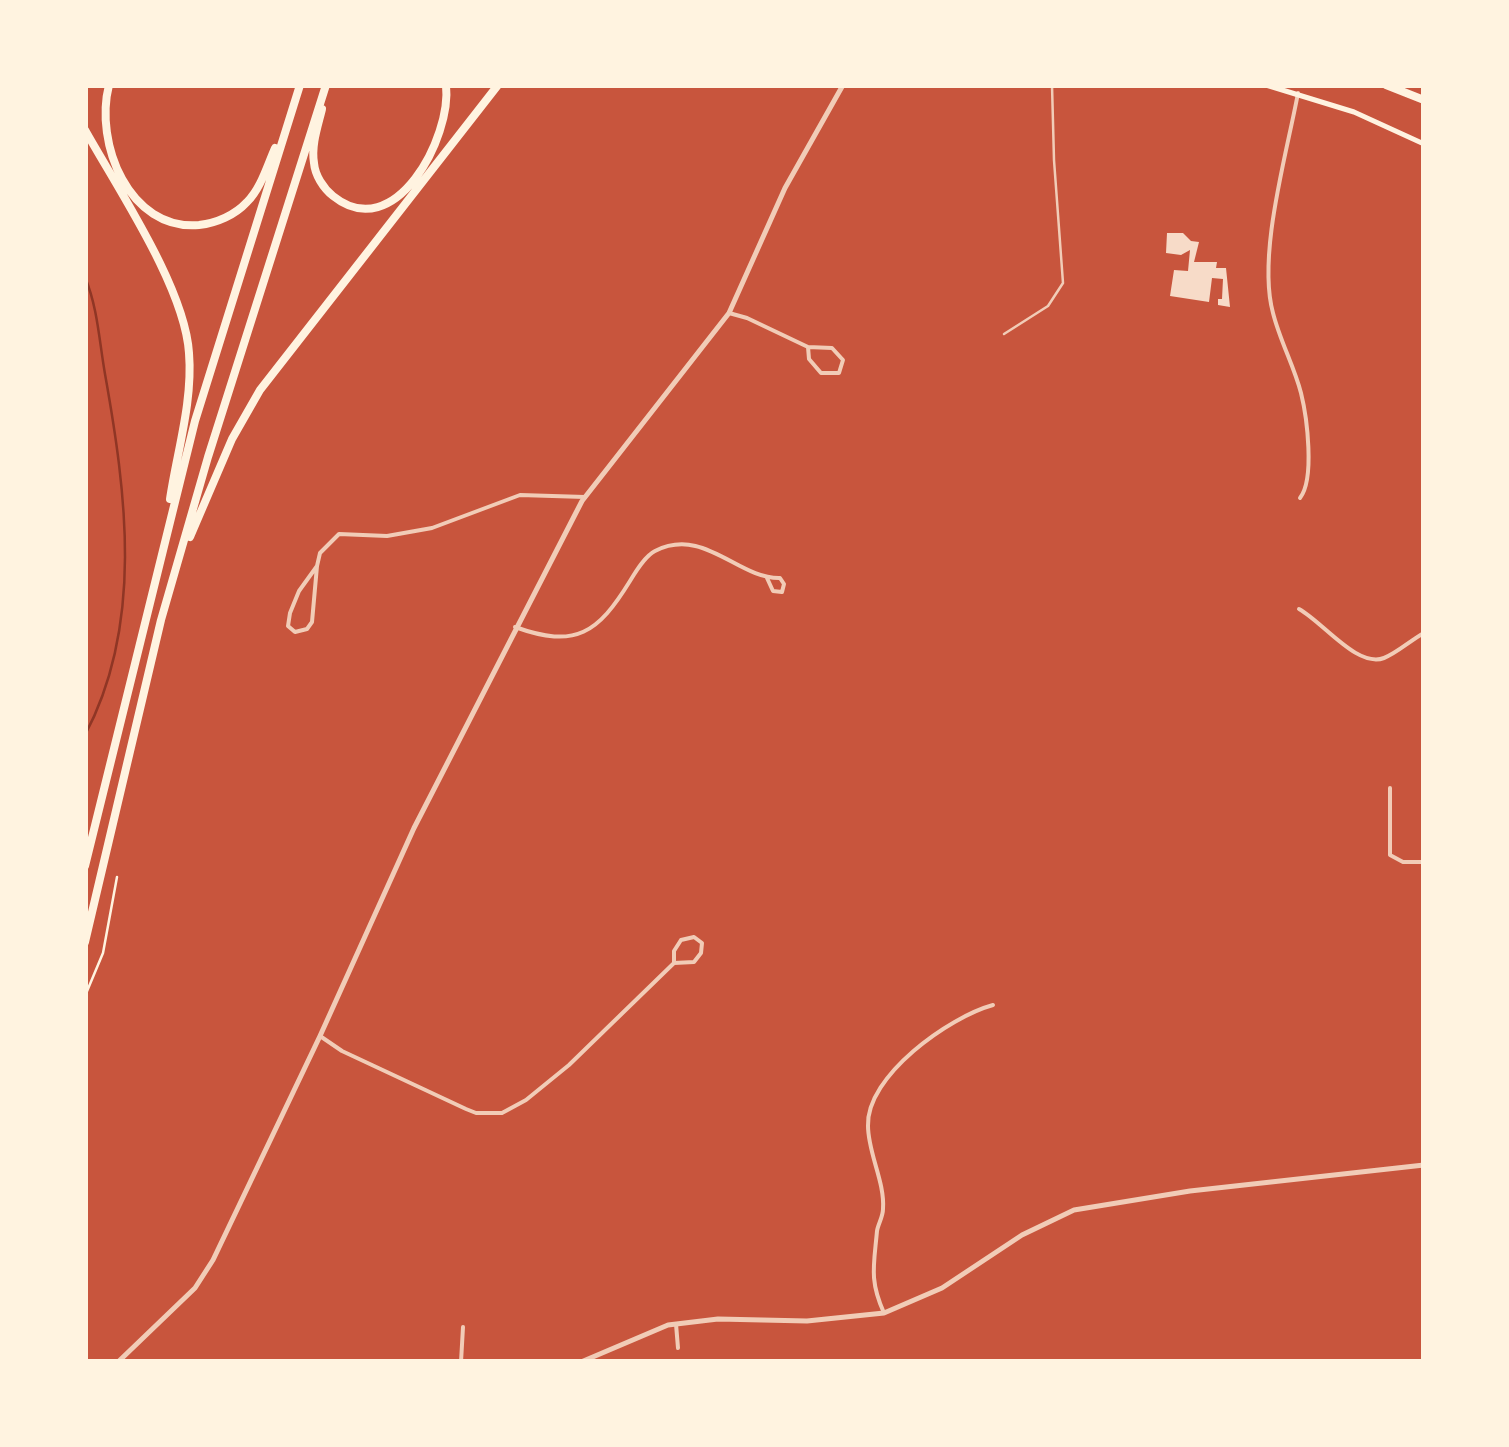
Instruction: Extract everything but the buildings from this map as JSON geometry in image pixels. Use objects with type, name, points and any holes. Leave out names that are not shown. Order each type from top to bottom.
[{"type":"highway","points":[[109,85],[107,131],[124,182],[147,210],[181,224],[218,221],[247,202],[258,187],[293,107]]},
{"type":"highway","points":[[85,866],[195,421],[300,85]]},
{"type":"highway","points":[[327,85],[314,147],[316,172],[338,200],[368,208],[397,197],[428,159],[444,124],[446,85]]},
{"type":"highway","points":[[85,942],[177,564],[327,85]]},
{"type":"highway","points":[[177,564],[232,439],[260,390],[498,85]]},
{"type":"highway","points":[[1386,85],[1424,100]]},
{"type":"highway","points":[[85,130],[170,286],[182,313],[188,341],[187,393],[160,560]]},
{"type":"main road","points":[[1266,85],[1354,112],[1424,144]]},
{"type":"street","points":[[118,1362],[194,1289],[214,1260],[414,828],[515,627],[585,497],[729,314],[785,188],[842,85]]},
{"type":"street","points":[[1298,93],[1272,231],[1270,274],[1273,314],[1301,392],[1308,466],[1300,498]]},
{"type":"street","points":[[729,314],[808,347],[832,348],[844,360],[839,373],[821,372],[809,359],[808,347]]},
{"type":"street","points":[[317,566],[290,612],[288,626],[294,632],[307,630],[312,622],[320,552],[338,534],[387,536],[432,528],[520,495],[585,497]]},
{"type":"street","points":[[515,627],[546,638],[580,634],[610,614],[636,570],[654,552],[688,544],[721,554],[767,578]]},
{"type":"street","points":[[1299,609],[1349,651],[1368,661],[1384,658],[1424,633]]},
{"type":"street","points":[[1390,788],[1390,855],[1403,862],[1424,862]]},
{"type":"street","points":[[320,1036],[342,1051],[466,1108],[502,1113],[548,1084],[674,963],[694,962],[702,954],[702,943],[694,937],[681,940],[674,950],[674,963]]},
{"type":"street","points":[[884,1313],[872,1282],[877,1228],[883,1209],[868,1110],[881,1084],[944,1028],[969,1012],[993,1004]]},
{"type":"street","points":[[581,1362],[676,1324],[718,1319],[807,1321],[884,1313],[942,1288],[1022,1235],[1074,1210],[1190,1192],[1424,1166]]},
{"type":"street","points":[[676,1324],[678,1348]]},
{"type":"street","points":[[461,1362],[463,1328]]},
{"type":"lane","points":[[1004,334],[1048,306],[1064,283],[1052,85]]},
{"type":"path","points":[[85,996],[104,953],[117,877]]},
{"type":"waterway","points":[[85,277],[113,419],[125,557],[116,648],[104,692],[85,735]]}]
